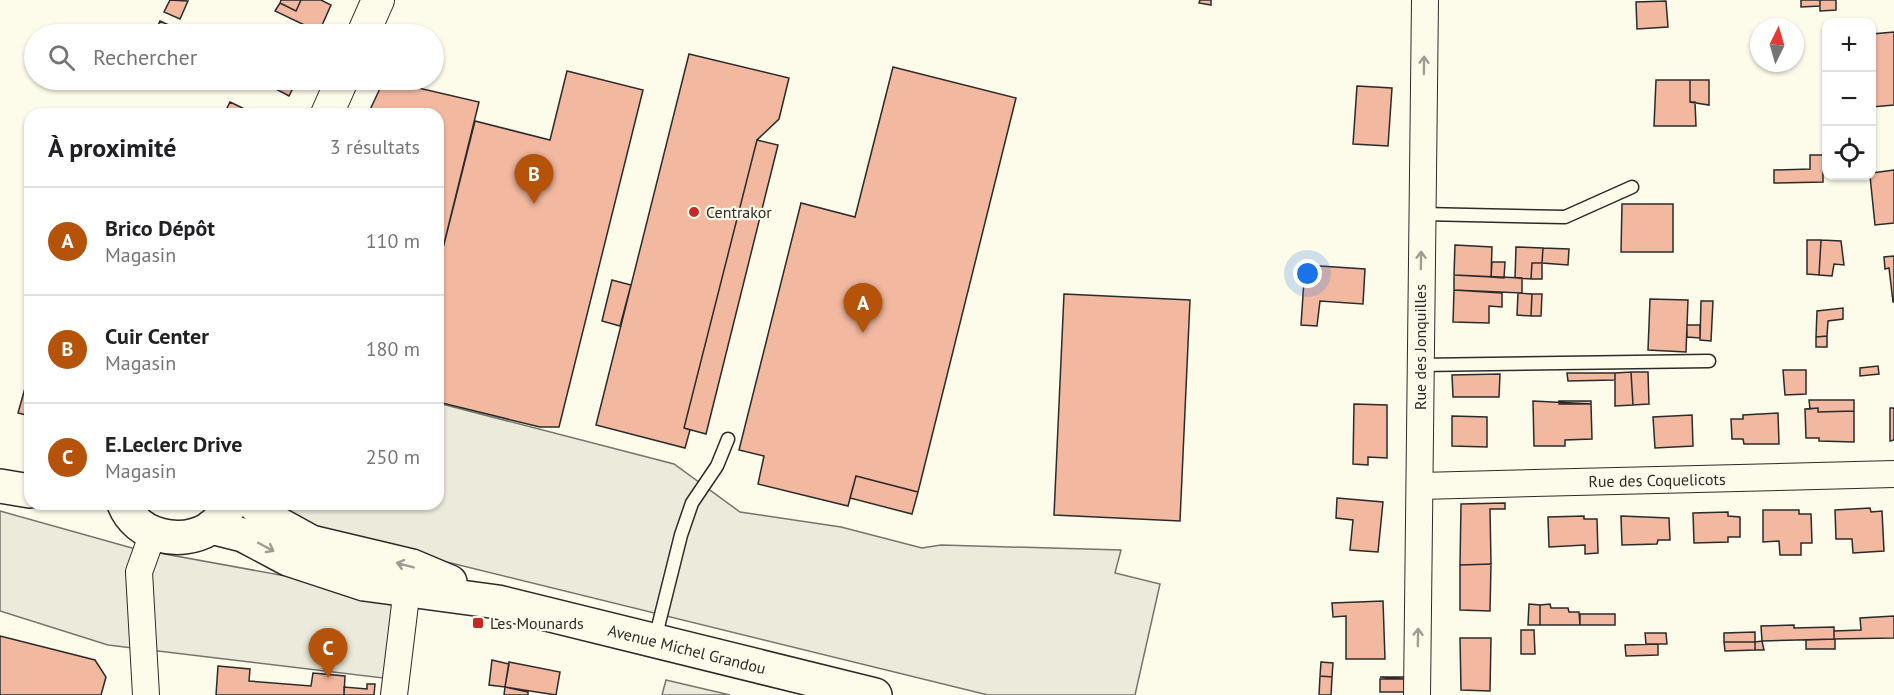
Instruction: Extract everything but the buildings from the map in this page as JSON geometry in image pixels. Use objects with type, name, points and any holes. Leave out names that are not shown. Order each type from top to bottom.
[{"type":"main road","points":[[0,486],[24,484]]},
{"type":"main road","points":[[0,486],[24,490]]},
{"type":"main road","points":[[123,510],[153,533],[182,538],[197,535],[221,516]]},
{"type":"main road","name":"Avenue Michel Grandou","points":[[261,510],[273,520],[311,542],[412,566],[498,602]]},
{"type":"main road","name":"Avenue Michel Grandou","points":[[221,516],[243,535],[288,559],[364,584],[498,602],[869,694]]},
{"type":"street","points":[[367,24],[378,0]]},
{"type":"street","name":"Rue des Jonquilles","points":[[1417,695],[1425,0]]},
{"type":"street","points":[[330,108],[338,90]]},
{"type":"street","name":"Rue des Coquelicots","points":[[1420,486],[1894,474]]},
{"type":"street","points":[[146,695],[140,572],[153,533]]},
{"type":"street","points":[[394,695],[407,588]]},
{"type":"lane","points":[[1422,214],[1565,218],[1632,187]]},
{"type":"lane","points":[[1419,365],[1709,361]]},
{"type":"lane","points":[[654,642],[692,503],[717,466],[728,439]]},
{"type":"shaded area","points":[[444,405],[674,464],[740,512],[841,527],[922,548],[941,545],[1121,550],[1115,573],[1160,584],[1135,695],[988,695],[284,522],[279,510],[444,510]]},
{"type":"shaded area","points":[[0,511],[132,548],[395,596],[383,678],[108,645],[0,611]]},
{"type":"shaded area","points":[[666,680],[730,695],[662,695]]},
{"type":"place","name":"Cuir Center","points":[[534,204]]},
{"type":"place","name":"Centrakor","points":[[694,212]]},
{"type":"place","name":"Brico Dépôt","points":[[863,333]]},
{"type":"place","name":"Les Mounards","points":[[478,623]]},
{"type":"place","name":"E.Leclerc Drive","points":[[328,678]]}]
